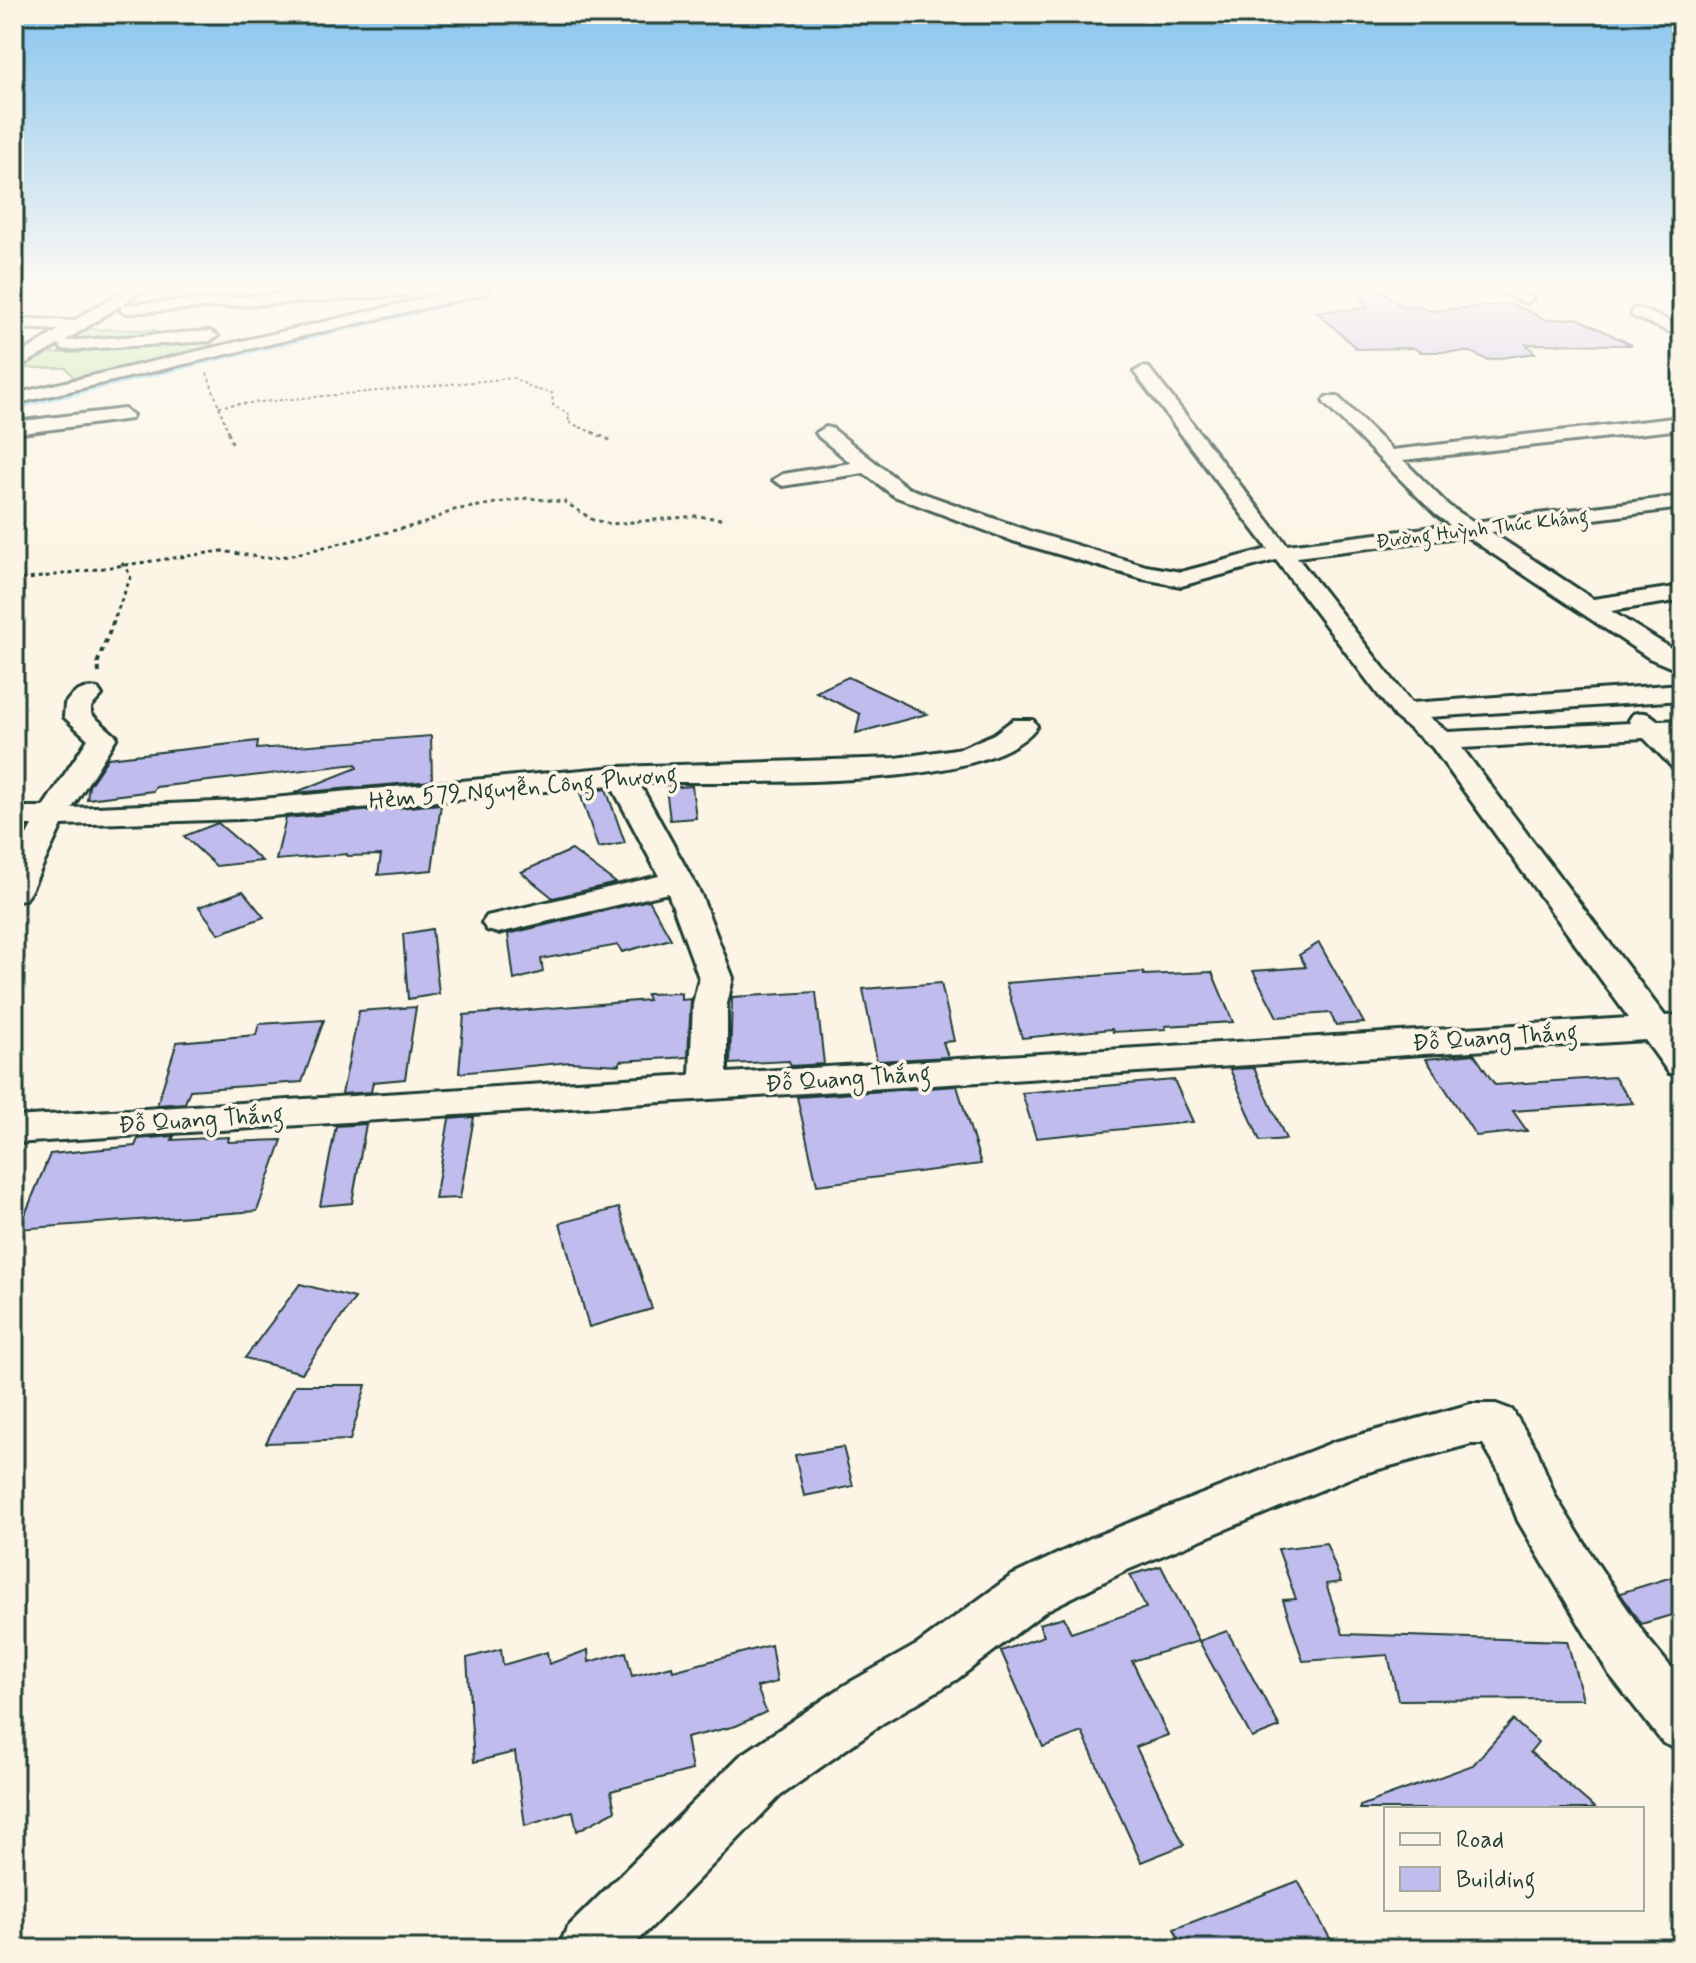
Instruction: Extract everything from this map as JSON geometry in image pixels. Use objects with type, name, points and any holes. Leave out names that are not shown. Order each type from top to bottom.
[{"type":"street","points":[[14,399],[91,381]]},
{"type":"street","points":[[1150,381],[1404,711],[1442,741],[1668,1026],[1682,1064]]},
{"type":"street","points":[[1332,401],[1442,510],[1658,653],[1682,664]]},
{"type":"street","points":[[14,428],[124,415]]},
{"type":"street","points":[[1388,456],[1682,423]]},
{"type":"street","name":"Đường Huỳnh Thúc Kháng","points":[[826,433],[893,488],[923,501],[1021,536],[1143,572],[1181,579],[1282,552],[1682,502]]},
{"type":"street","points":[[783,480],[867,466]]},
{"type":"street","points":[[1589,607],[1682,593]]},
{"type":"street","points":[[1404,711],[1682,692]]},
{"type":"street","points":[[14,892],[51,817],[103,737],[77,717],[78,704],[89,695]]},
{"type":"street","points":[[1618,697],[1682,761]]},
{"type":"street","name":"Hẻm 579 Nguyễn Công Phương","points":[[14,816],[294,806],[621,776],[886,767],[974,755],[1005,742],[1023,726]]},
{"type":"street","points":[[1442,741],[1682,728]]},
{"type":"street","points":[[621,776],[678,881],[716,978],[710,1004],[708,1087]]},
{"type":"street","points":[[498,923],[678,881]]},
{"type":"street","name":"Đỗ Quang Thắng","points":[[14,1130],[1668,1026]]},
{"type":"street","points":[[588,1949],[760,1776],[864,1704],[937,1662],[1029,1593],[1109,1554],[1351,1456],[1471,1424],[1496,1424],[1520,1465],[1535,1506],[1578,1579],[1628,1656],[1682,1724]]},
{"type":"path","points":[[210,381],[232,443]]},
{"type":"path","points":[[219,406],[474,381]]},
{"type":"path","points":[[519,381],[534,389],[548,390],[552,393],[553,405],[570,415],[568,422],[612,441]]},
{"type":"path","points":[[14,581],[222,551],[264,558],[288,556],[425,523],[454,510],[528,498],[565,502],[593,520],[611,524],[696,516],[722,519]]},
{"type":"path","points":[[89,695],[99,680],[98,661],[131,576],[122,563]]},
{"type":"building","points":[[848,677],[927,714],[856,733],[860,714],[816,692]]},
{"type":"building","points":[[431,736],[432,781],[294,793],[357,768],[356,764],[156,787],[153,791],[87,799],[89,786],[108,758],[258,741],[257,749]]},
{"type":"building","points":[[692,786],[696,818],[670,820],[666,788]]},
{"type":"building","points":[[606,789],[625,843],[598,848],[580,793]]},
{"type":"building","points":[[441,804],[432,870],[378,875],[381,855],[347,854],[276,860],[286,818]]},
{"type":"building","points":[[218,823],[262,861],[216,866],[184,836]]},
{"type":"building","points":[[572,850],[616,883],[553,898],[521,872]]},
{"type":"building","points":[[243,891],[264,917],[219,934],[199,907]]},
{"type":"building","points":[[649,900],[671,939],[622,952],[618,945],[541,959],[543,972],[514,980],[508,934]]},
{"type":"building","points":[[432,929],[439,994],[408,999],[403,934]]},
{"type":"building","points":[[1319,943],[1364,1023],[1336,1025],[1330,1013],[1277,1017],[1253,971],[1306,967],[1299,955]]},
{"type":"building","points":[[1143,972],[1144,975],[1212,972],[1233,1022],[1022,1038],[1006,983]]},
{"type":"building","points":[[941,983],[954,1041],[943,1042],[948,1057],[877,1061],[863,989]]},
{"type":"building","points":[[816,992],[824,1064],[791,1066],[789,1061],[730,1064],[732,997]]},
{"type":"building","points":[[681,993],[681,1000],[691,999],[688,1057],[620,1061],[620,1065],[570,1062],[459,1073],[464,1015],[648,1000],[646,994]]},
{"type":"building","points":[[416,1007],[405,1079],[373,1082],[371,1092],[342,1094],[359,1011]]},
{"type":"building","points":[[324,1020],[302,1082],[190,1090],[185,1103],[157,1105],[177,1042],[256,1035],[259,1024]]},
{"type":"building","points":[[1474,1054],[1495,1085],[1614,1077],[1633,1103],[1513,1111],[1527,1131],[1476,1136],[1426,1059]]},
{"type":"building","points":[[1254,1068],[1286,1139],[1260,1141],[1230,1069]]},
{"type":"building","points":[[1174,1080],[1193,1122],[1036,1138],[1022,1093]]},
{"type":"building","points":[[957,1086],[981,1164],[817,1185],[797,1097]]},
{"type":"building","points":[[474,1117],[460,1198],[435,1199],[449,1119]]},
{"type":"building","points":[[366,1124],[352,1203],[320,1206],[336,1126]]},
{"type":"building","points":[[174,1136],[172,1140],[229,1137],[228,1142],[282,1140],[257,1211],[19,1229],[50,1154],[135,1146],[138,1139]]},
{"type":"building","points":[[619,1208],[652,1309],[589,1327],[560,1223]]},
{"type":"building","points":[[300,1284],[355,1298],[302,1373],[245,1358]]},
{"type":"building","points":[[295,1385],[366,1385],[350,1440],[266,1443]]},
{"type":"building","points":[[843,1447],[853,1486],[804,1496],[795,1455]]},
{"type":"building","points":[[1326,1543],[1341,1582],[1326,1584],[1343,1634],[1567,1641],[1583,1699],[1398,1700],[1388,1655],[1303,1661],[1283,1600],[1296,1599],[1278,1549]]},
{"type":"building","points":[[1161,1566],[1199,1641],[1132,1661],[1168,1735],[1136,1747],[1184,1845],[1141,1862],[1082,1732],[1043,1747],[1001,1651],[1044,1636],[1039,1624],[1064,1617],[1071,1633],[1146,1608],[1130,1575]]},
{"type":"building","points":[[1672,1577],[1682,1591],[1682,1612],[1641,1624],[1620,1593]]},
{"type":"building","points":[[1227,1631],[1280,1727],[1252,1738],[1199,1641]]},
{"type":"building","points":[[771,1645],[777,1682],[757,1687],[766,1712],[736,1726],[686,1738],[692,1770],[611,1791],[615,1811],[577,1831],[573,1811],[525,1826],[515,1752],[474,1762],[467,1658],[501,1649],[503,1665],[547,1652],[549,1664],[588,1650],[589,1662],[626,1652],[632,1676],[672,1666],[673,1671]]},
{"type":"building","points":[[1513,1720],[1538,1742],[1530,1752],[1594,1807],[1360,1809],[1360,1806],[1473,1765]]},
{"type":"building","points":[[1298,1881],[1336,1949],[1183,1949],[1174,1929]]},
{"type":"waterway","points":[[14,405],[117,381]]}]
